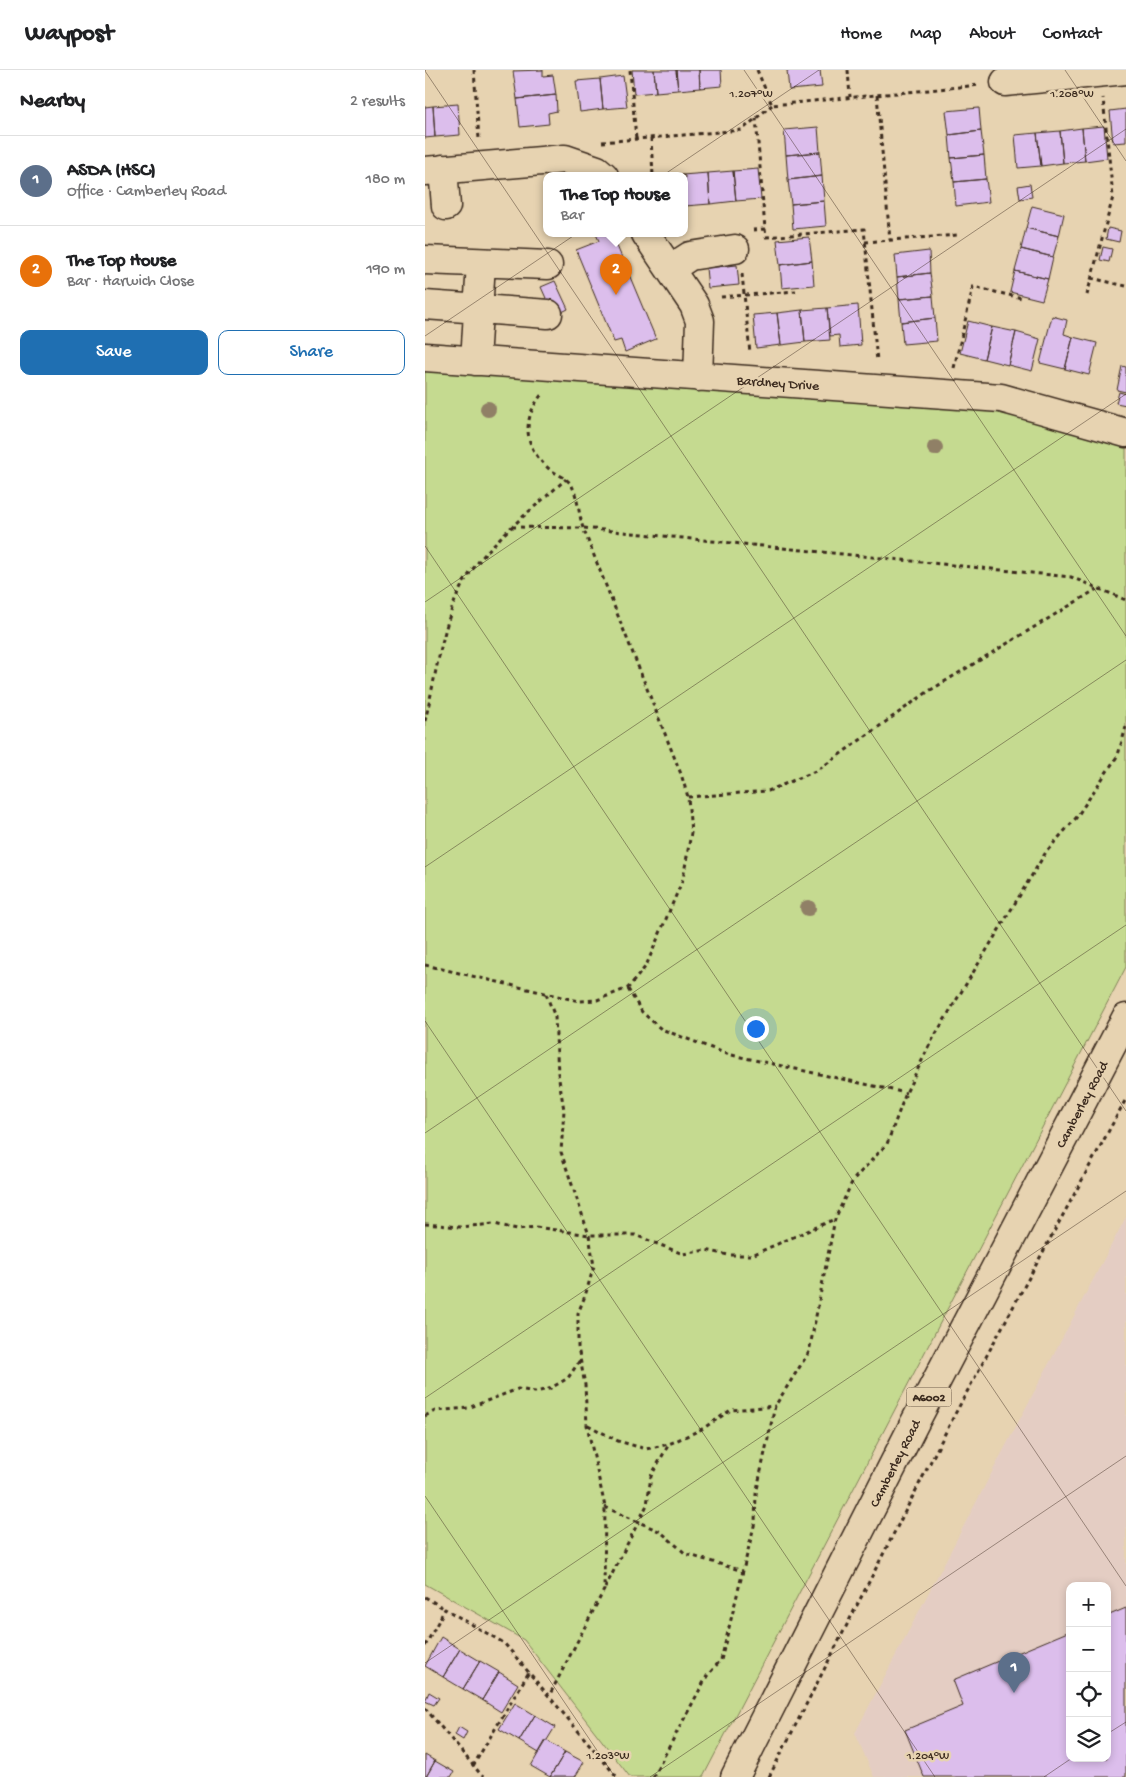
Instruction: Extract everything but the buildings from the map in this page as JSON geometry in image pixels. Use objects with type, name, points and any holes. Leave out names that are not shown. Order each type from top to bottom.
[{"type":"street","points":[[1005,82],[1113,72]]},
{"type":"street","points":[[445,206],[434,170],[565,159],[599,172]]},
{"type":"street","points":[[648,237],[694,305],[700,321],[698,377]]},
{"type":"street","points":[[670,269],[690,256],[741,249]]},
{"type":"street","points":[[425,260],[481,264],[548,265]]},
{"type":"street","points":[[475,361],[480,310],[481,264]]},
{"type":"street","points":[[425,306],[548,314]]},
{"type":"street","name":"Bardney Drive","points":[[425,357],[1001,398],[1126,433]]},
{"type":"street","name":"Camberley Road","points":[[735,1777],[914,1424],[1126,1018]]},
{"type":"path","points":[[474,70],[481,166]]},
{"type":"path","points":[[630,70],[636,139],[742,130],[772,105],[1005,82]]},
{"type":"path","points":[[757,70],[772,105]]},
{"type":"path","points":[[847,70],[850,97]]},
{"type":"path","points":[[1087,295],[1113,197],[1113,72]]},
{"type":"path","points":[[877,95],[890,240]]},
{"type":"path","points":[[756,118],[766,237],[863,229],[879,390]]},
{"type":"path","points":[[651,138],[653,172]]},
{"type":"path","points":[[753,381],[741,249],[765,229]]},
{"type":"path","points":[[865,242],[958,235]]},
{"type":"path","points":[[1091,278],[1126,286]]},
{"type":"path","points":[[947,395],[973,287],[1022,298]]},
{"type":"path","points":[[694,305],[706,299],[796,291]]},
{"type":"path","points":[[425,963],[431,967],[579,1001],[597,1000],[627,988],[646,966],[683,879],[691,832],[688,798],[681,774],[583,528],[572,486],[566,479],[549,468],[532,451],[527,431],[530,411],[541,394],[554,386],[555,367]]},
{"type":"path","points":[[425,721],[453,605],[465,579],[481,558],[512,527],[566,479]]},
{"type":"path","points":[[512,527],[583,528],[1071,577],[1126,600]]},
{"type":"path","points":[[688,798],[768,791],[818,770],[929,691],[1098,588]]},
{"type":"path","points":[[653,1777],[707,1676],[721,1660],[755,1522],[756,1494],[775,1406],[809,1352],[835,1219],[853,1180],[887,1144],[906,1092],[931,1042],[1047,852],[1076,818],[1118,755],[1126,727]]},
{"type":"path","points":[[627,988],[642,1012],[661,1029],[719,1051],[906,1092]]},
{"type":"path","points":[[546,993],[555,1017],[558,1073],[564,1110],[561,1152],[589,1235],[593,1266],[585,1296],[578,1312],[580,1360],[585,1385],[587,1425],[605,1507],[604,1590]]},
{"type":"path","points":[[769,1777],[955,1414],[1126,1099]]},
{"type":"path","points":[[425,1224],[459,1227],[494,1224],[517,1229],[537,1227],[589,1235],[635,1236],[683,1254],[706,1250],[728,1255],[752,1255],[835,1219]]},
{"type":"path","points":[[425,1416],[435,1411],[467,1408],[518,1389],[535,1392],[549,1389],[568,1378],[580,1360]]},
{"type":"path","points":[[587,1425],[618,1441],[646,1449],[669,1444],[702,1429],[731,1410],[775,1406]]},
{"type":"path","points":[[549,1696],[647,1505],[651,1476],[669,1444]]},
{"type":"path","points":[[605,1507],[661,1532],[687,1554],[743,1571]]},
{"type":"path","points":[[425,1597],[504,1643],[617,1777]]},
{"type":"path","points":[[425,1646],[445,1609]]},
{"type":"path","points":[[473,1766],[529,1672]]},
{"type":"path","points":[[425,1708],[483,1777]]},
{"type":"shaded area","points":[[1126,1217],[1126,1777],[874,1777],[855,1733]]},
{"type":"green space","points":[[425,371],[631,382],[992,411],[1126,441],[1126,967],[703,1777],[630,1777],[524,1640],[425,1584]]},
{"type":"place","name":"The Top House","points":[[616,295]]},
{"type":"place","name":"ASDA (HSC)","points":[[1014,1693]]}]
